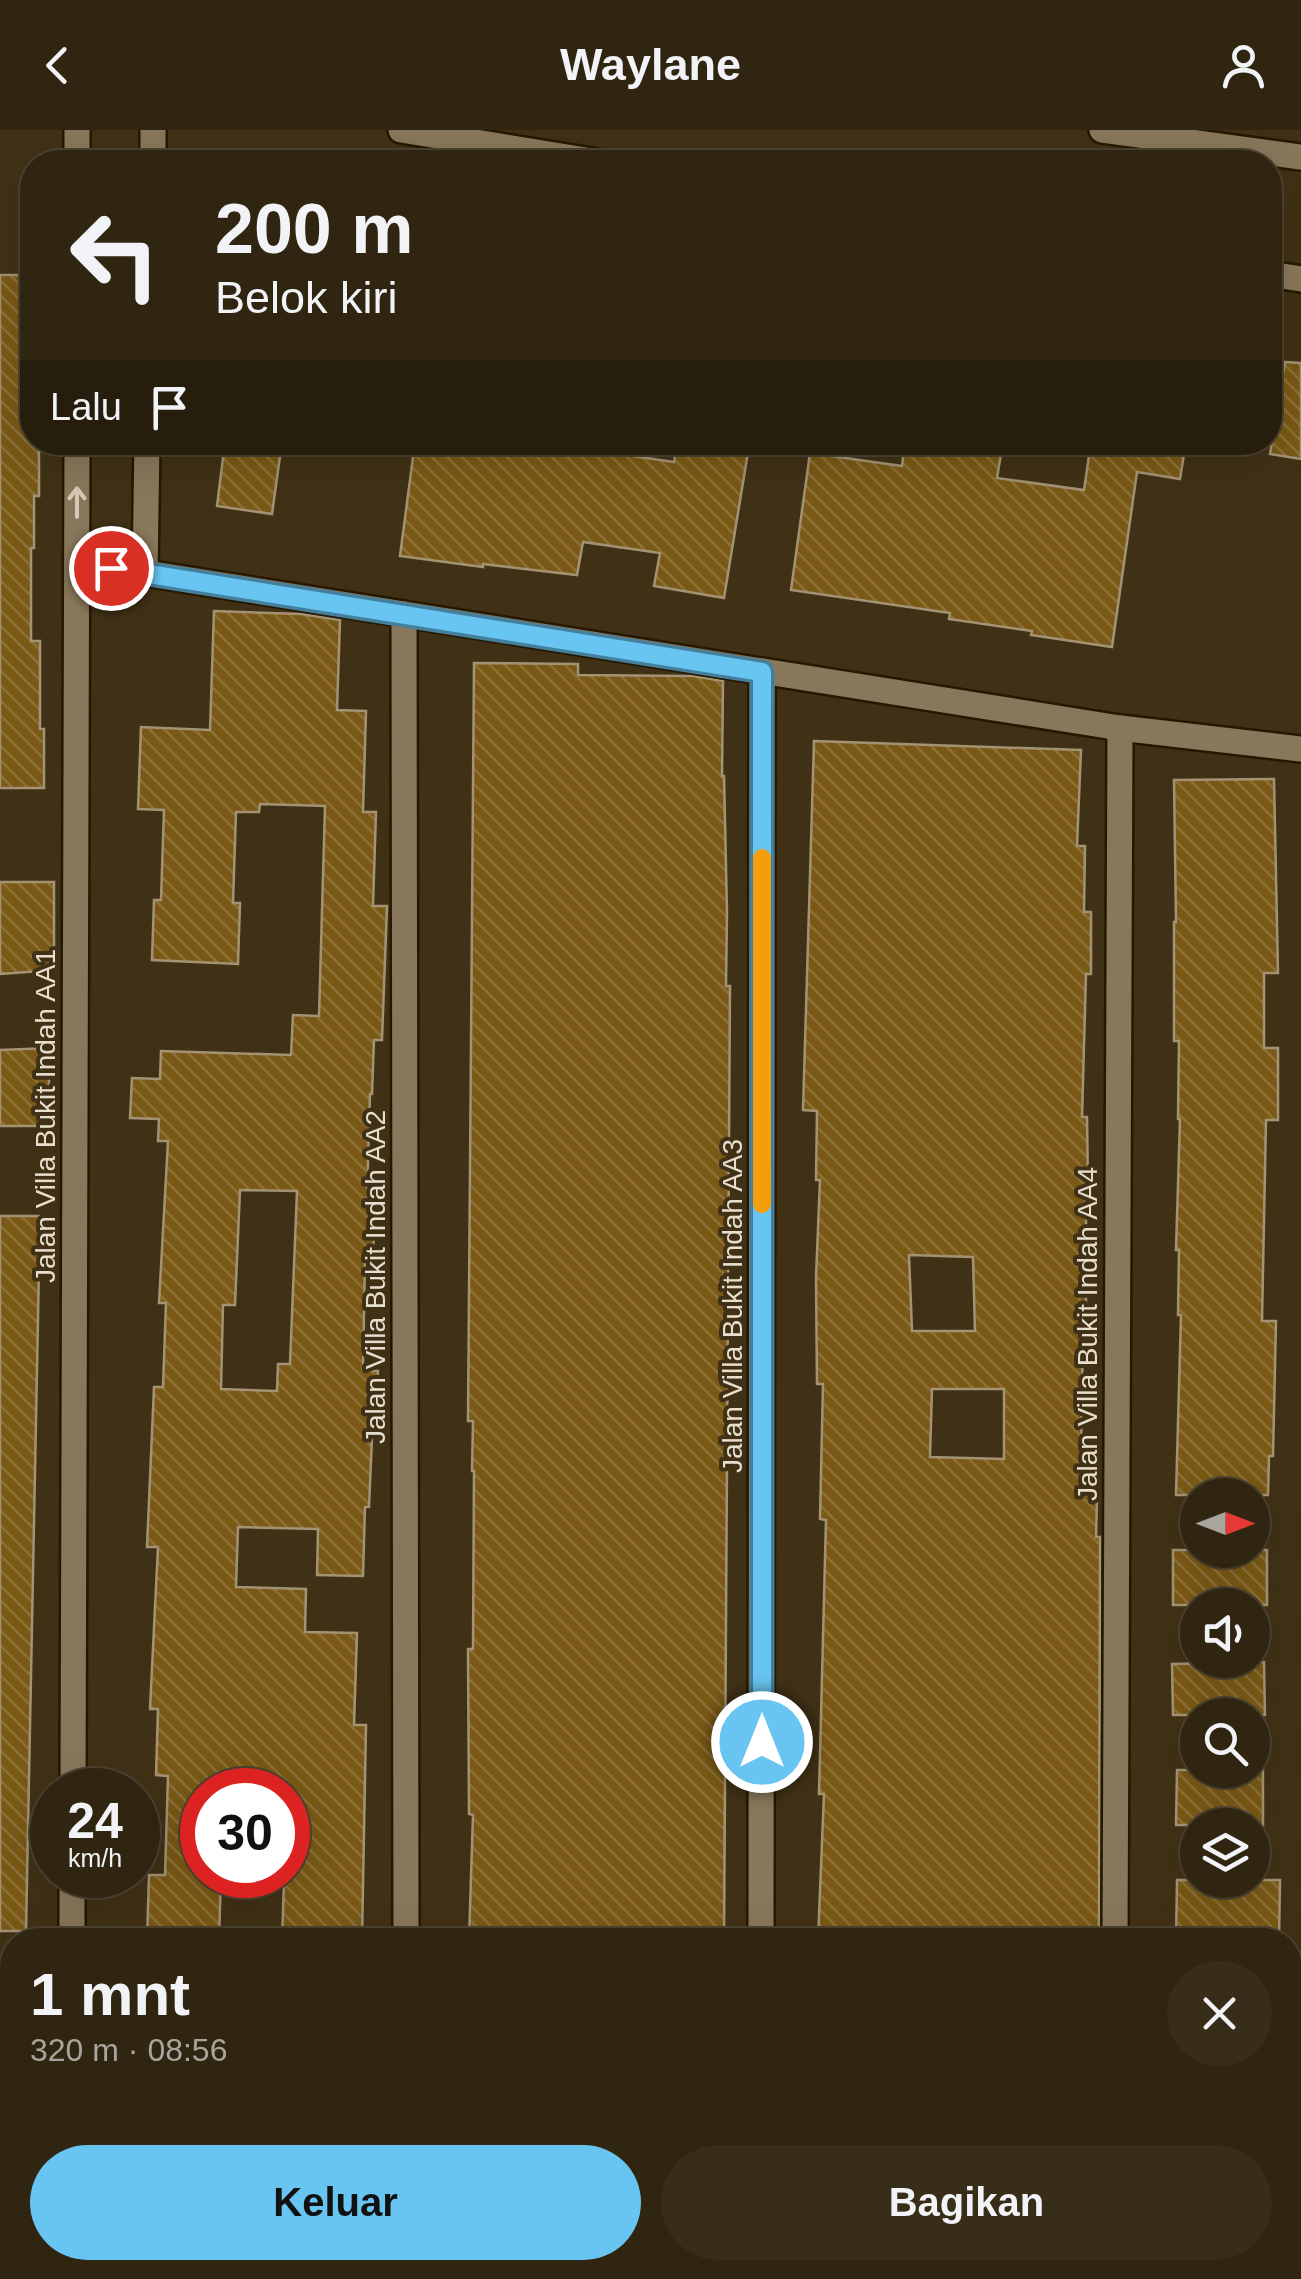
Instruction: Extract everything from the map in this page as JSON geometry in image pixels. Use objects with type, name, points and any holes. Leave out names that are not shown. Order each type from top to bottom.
[{"type":"street","points":[[402,130],[524,150]]},
{"type":"street","points":[[1102,130],[1249,150]]},
{"type":"street","name":"Jalan Villa Bukit Indah AA1","points":[[73,1768],[77,455]]},
{"type":"street","points":[[145,573],[147,455]]},
{"type":"street","points":[[77,562],[1120,728],[1301,749]]},
{"type":"street","name":"Jalan Villa Bukit Indah AA2","points":[[404,614],[406,1928]]},
{"type":"street","name":"Jalan Villa Bukit Indah AA3","points":[[762,672],[762,1928]]},
{"type":"street","name":"Jalan Villa Bukit Indah AA4","points":[[1115,1928],[1120,728]]},
{"type":"street","points":[[72,1898],[72,1928]]},
{"type":"building","points":[[0,275],[20,275],[20,455],[39,455],[39,496],[34,496],[31,548],[31,641],[40,641],[44,788],[0,788]]},
{"type":"building","points":[[1285,362],[1301,363],[1301,459],[1276,455],[1282,455]]},
{"type":"building","points":[[223,455],[280,455],[272,514],[217,506]]},
{"type":"building","points":[[413,455],[626,455],[674,462],[675,455],[748,455],[724,598],[654,586],[660,553],[583,542],[577,575],[400,556]]},
{"type":"building","points":[[810,455],[902,466],[903,455],[1001,455],[997,478],[1084,490],[1089,455],[1184,455],[1180,479],[1137,472],[1112,647],[949,619],[950,613],[791,590]]},
{"type":"building","points":[[214,611],[301,614],[340,620],[337,710],[366,711],[363,812],[376,812],[373,906],[387,906],[382,1040],[374,1040],[370,1094],[367,1200],[375,1200],[373,1259],[365,1258],[363,1370],[378,1371],[369,1507],[365,1507],[363,1576],[317,1575],[318,1529],[238,1527],[236,1587],[306,1589],[305,1632],[357,1633],[354,1725],[366,1725],[362,1928],[282,1928],[283,1898],[310,1898],[310,1768],[180,1768],[180,1898],[220,1898],[219,1928],[147,1928],[148,1898],[160,1898],[160,1875],[165,1875],[168,1776],[160,1775],[160,1768],[156,1768],[158,1709],[150,1709],[158,1547],[147,1547],[154,1387],[163,1387],[166,1303],[159,1303],[168,1141],[158,1141],[159,1119],[130,1118],[132,1078],[160,1079],[161,1051],[291,1055],[293,1015],[319,1016],[325,806],[260,804],[259,812],[236,812],[233,903],[240,903],[238,964],[152,960],[154,900],[161,900],[164,810],[138,809],[141,727],[210,730]],"holes":[[[240,1190],[297,1191],[290,1364],[278,1364],[277,1391],[221,1389],[223,1305],[235,1305]]]},
{"type":"building","points":[[474,663],[578,664],[578,675],[693,676],[723,681],[726,986],[730,986],[724,1928],[469,1928],[473,1815],[469,1814],[468,1649],[473,1649],[474,1471],[473,1421],[468,1421]]},
{"type":"building","points":[[814,741],[1081,750],[1077,846],[1085,846],[1084,912],[1091,912],[1091,974],[1086,974],[1082,1117],[1087,1117],[1088,1185],[1081,1460],[1098,1460],[1099,1928],[818,1928],[824,1794],[819,1794],[826,1520],[820,1519],[823,1384],[817,1384],[820,1180],[816,1180],[817,1111],[803,1110]],"holes":[[[909,1255],[973,1257],[975,1331],[912,1331]],[[932,1389],[1004,1389],[1004,1459],[930,1457]]]},
{"type":"building","points":[[1274,779],[1278,973],[1264,973],[1264,1048],[1278,1048],[1278,1120],[1266,1120],[1262,1321],[1276,1321],[1273,1456],[1269,1456],[1268,1478],[1180,1478],[1180,1495],[1176,1495],[1181,1315],[1176,1250],[1180,1119],[1179,1041],[1174,1041],[1174,780]]},
{"type":"building","points":[[0,882],[54,882],[54,970],[0,974]]},
{"type":"building","points":[[49,1048],[49,1126],[0,1126],[0,1050]]},
{"type":"building","points":[[0,1216],[40,1216],[26,1928],[0,1928]]},
{"type":"building","points":[[1173,1550],[1180,1550],[1180,1568],[1267,1568],[1267,1588],[1180,1588],[1180,1605],[1173,1605]]},
{"type":"building","points":[[1172,1664],[1180,1664],[1180,1678],[1264,1678],[1265,1698],[1180,1698],[1180,1715],[1173,1715]]},
{"type":"building","points":[[1177,1770],[1180,1788],[1263,1788],[1263,1808],[1180,1808],[1180,1825],[1176,1825]]},
{"type":"building","points":[[1177,1880],[1180,1898],[1270,1898],[1270,1880],[1280,1880],[1279,1928],[1176,1928]]},
{"type":"slow traffic","points":[[762,858],[762,1204]]},
{"type":"route","points":[[111,568],[762,672],[762,1742]]}]
